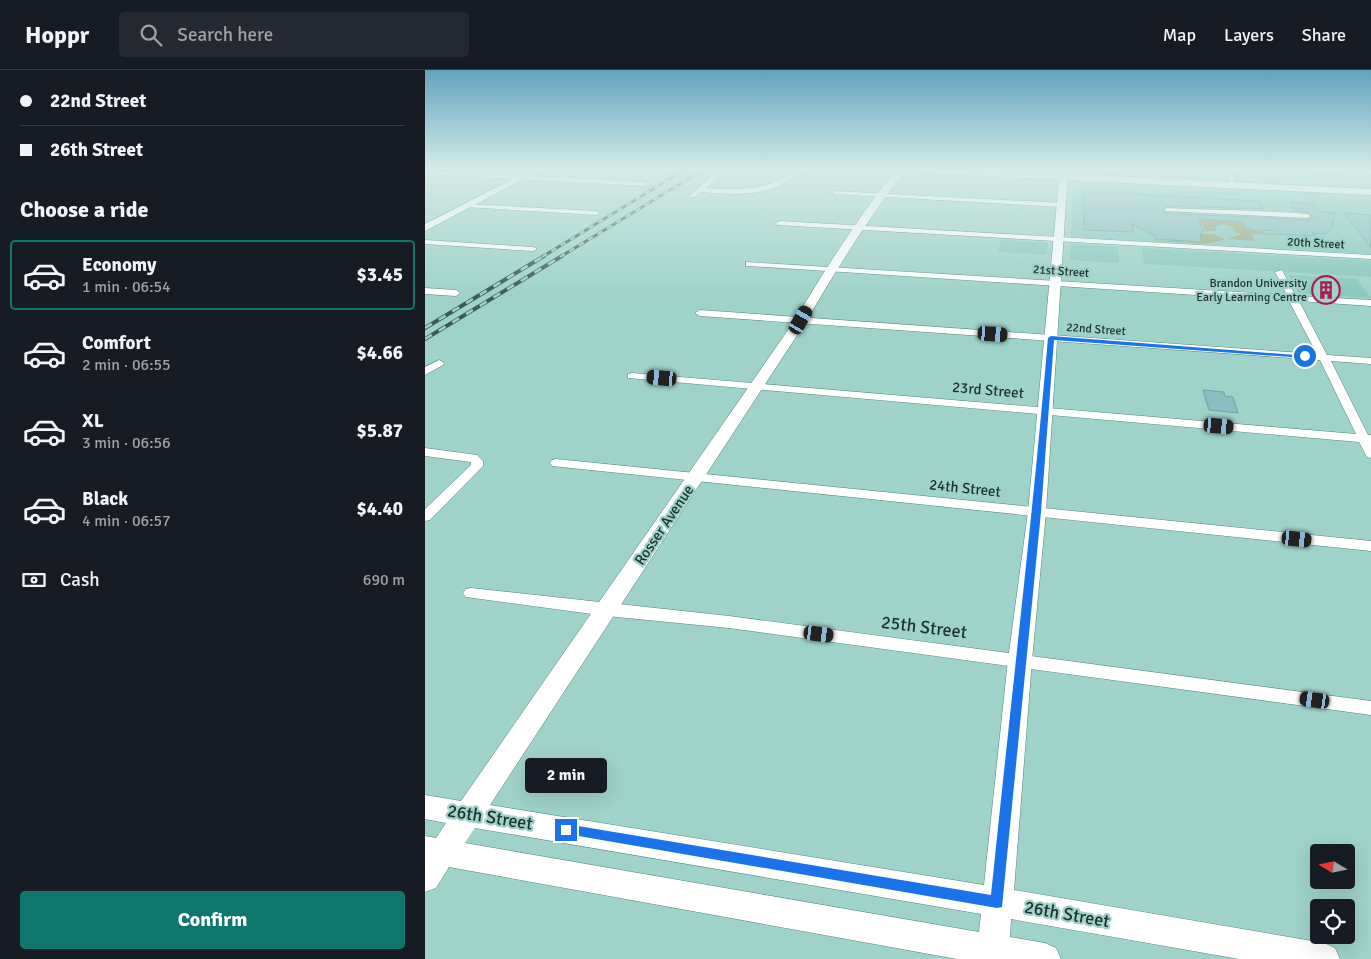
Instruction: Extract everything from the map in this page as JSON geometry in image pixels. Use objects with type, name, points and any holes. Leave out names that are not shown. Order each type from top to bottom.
[{"type":"street","points":[[425,228],[457,211]]},
{"type":"street","points":[[568,211],[596,213]]},
{"type":"street","name":"Rosser Avenue","points":[[425,878],[434,851],[468,813],[607,610],[801,320],[831,269],[870,211]]},
{"type":"street","points":[[992,954],[1020,660],[1037,512],[1061,211]]},
{"type":"street","points":[[1197,211],[1250,212],[1307,216]]},
{"type":"street","name":"20th Street","points":[[780,223],[1371,257]]},
{"type":"street","points":[[425,242],[533,249]]},
{"type":"street","name":"21st Street","points":[[749,264],[1371,303]]},
{"type":"street","points":[[1279,272],[1367,439],[1371,454]]},
{"type":"street","points":[[425,291],[456,293]]},
{"type":"street","name":"22nd Street","points":[[700,313],[1371,362]]},
{"type":"street","points":[[425,372],[439,363]]},
{"type":"street","name":"23rd Street","points":[[631,376],[1367,439]]},
{"type":"street","points":[[425,452],[473,458],[477,462],[477,466],[425,517]]},
{"type":"street","name":"24th Street","points":[[556,463],[1371,546]]},
{"type":"street","name":"25th Street","points":[[471,593],[607,610],[729,622],[1371,708]]},
{"type":"street","name":"26th Street","points":[[425,807],[997,902],[1324,959]]},
{"type":"street","points":[[434,851],[992,954],[1045,959]]},
{"type":"shaded area","points":[[1072,211],[1371,211],[1371,254],[1071,237]]},
{"type":"shaded area","points":[[1001,240],[1048,243],[1047,255],[998,252]]},
{"type":"shaded area","points":[[1071,244],[1118,247],[1119,263],[1070,260]]},
{"type":"shaded area","points":[[1142,248],[1371,261],[1371,277],[1144,264]]},
{"type":"shaded area","points":[[1288,275],[1357,279],[1371,298],[1299,294]]},
{"type":"green space","points":[[1186,218],[1237,221],[1246,225],[1245,227],[1250,230],[1279,235],[1251,234],[1255,241],[1228,239],[1241,234],[1232,232],[1234,229],[1225,225],[1215,227],[1216,231],[1205,231],[1204,229],[1207,229],[1204,228],[1202,222],[1187,221]]},
{"type":"green space","points":[[1200,234],[1213,234],[1225,239],[1207,244],[1146,240],[1201,242]]},
{"type":"building","points":[[1084,211],[1163,211],[1307,220],[1313,217],[1308,212],[1301,211],[1336,213],[1331,230],[1325,234],[1313,233],[1315,236],[1275,234],[1273,230],[1256,231],[1246,228],[1242,222],[1237,221],[1199,219],[1203,231],[1200,234],[1201,242],[1155,239],[1155,236],[1132,224],[1133,232],[1084,230]]},
{"type":"building","points":[[1343,213],[1371,215],[1371,248],[1355,227]]},
{"type":"building","points":[[1203,390],[1224,392],[1225,396],[1233,397],[1238,413],[1209,410]]},
{"type":"railway","points":[[542,257],[616,211]]},
{"type":"railway","points":[[560,257],[635,211]]},
{"type":"railway","points":[[425,328],[544,256]]},
{"type":"railway","points":[[425,339],[562,256]]},
{"type":"place","name":"Brandon University Early Learning Centre","points":[[1326,290]]},
{"type":"route","points":[[566,830],[997,902],[1020,660],[1037,512],[1051,338],[1305,356]]}]
